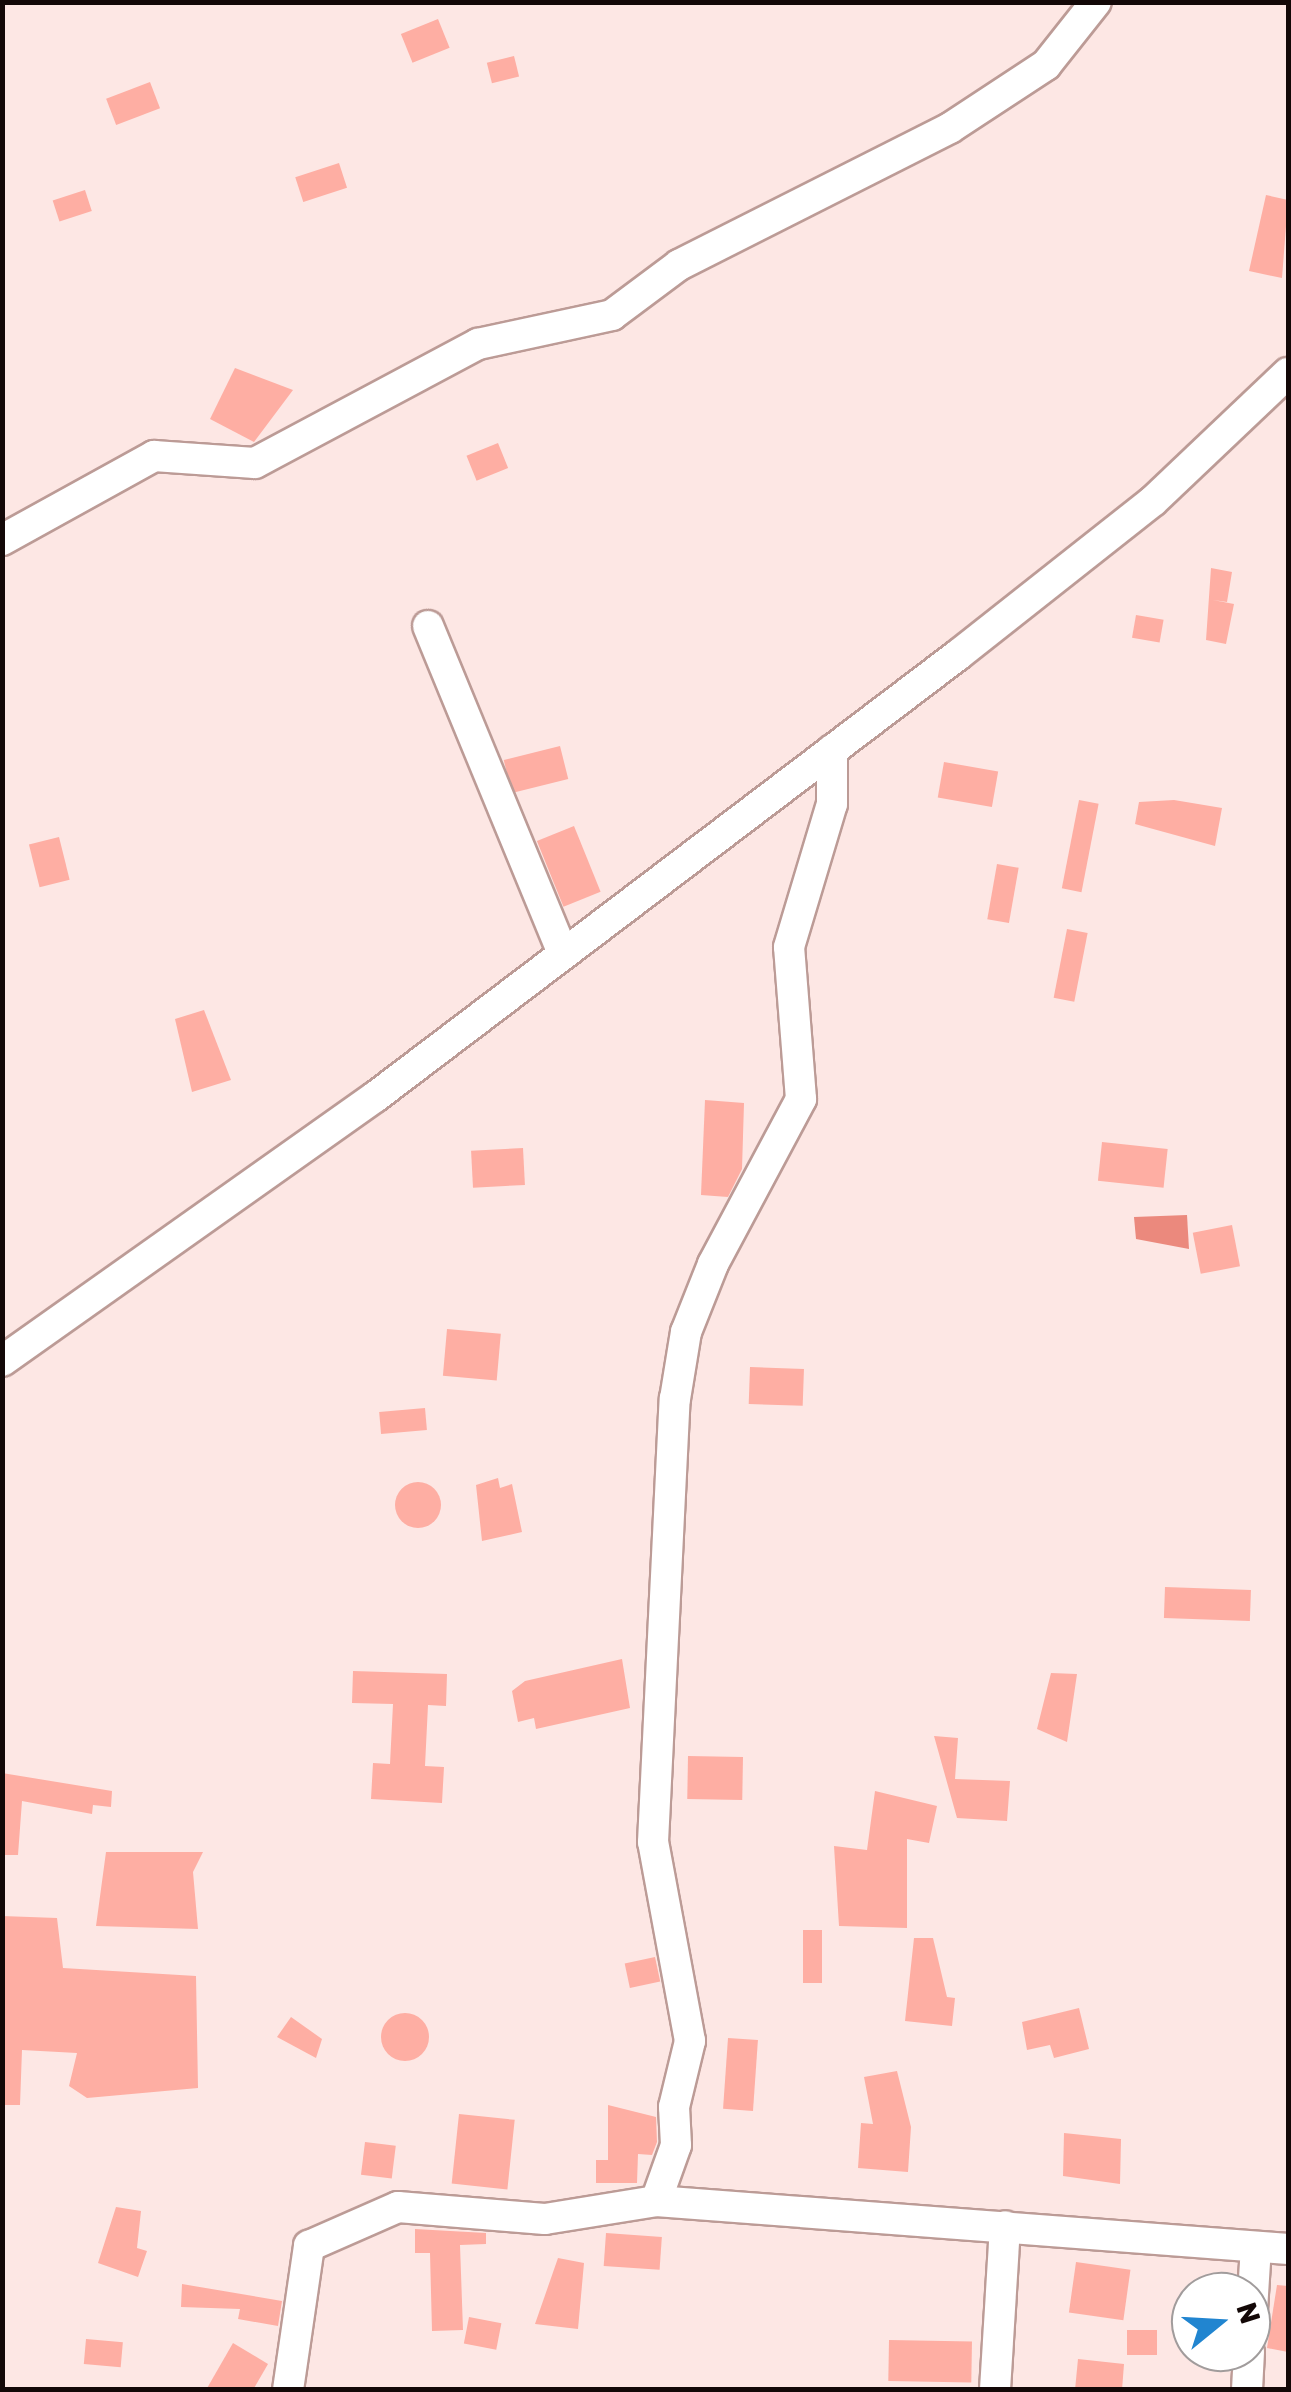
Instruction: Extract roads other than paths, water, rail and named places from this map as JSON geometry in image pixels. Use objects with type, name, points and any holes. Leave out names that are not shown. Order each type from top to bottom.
[{"type":"street","points":[[2,540],[154,456],[254,462],[478,344],[612,315],[679,265],[966,118],[1046,65],[1096,2]]},
{"type":"street","points":[[2,1361],[563,954],[832,750],[1153,501],[1288,373]]},
{"type":"street","points":[[428,626],[563,954]]},
{"type":"street","points":[[656,2200],[676,2144],[674,2108],[690,2041],[653,1842],[675,1399],[686,1332],[713,1264],[801,1100],[789,947],[832,804],[832,750]]},
{"type":"street","points":[[288,2390],[309,2246],[398,2207],[545,2220],[656,2200],[1288,2249]]},
{"type":"street","points":[[995,2390],[1005,2226]]},
{"type":"street","points":[[1254,2272],[1256,2247]]}]
